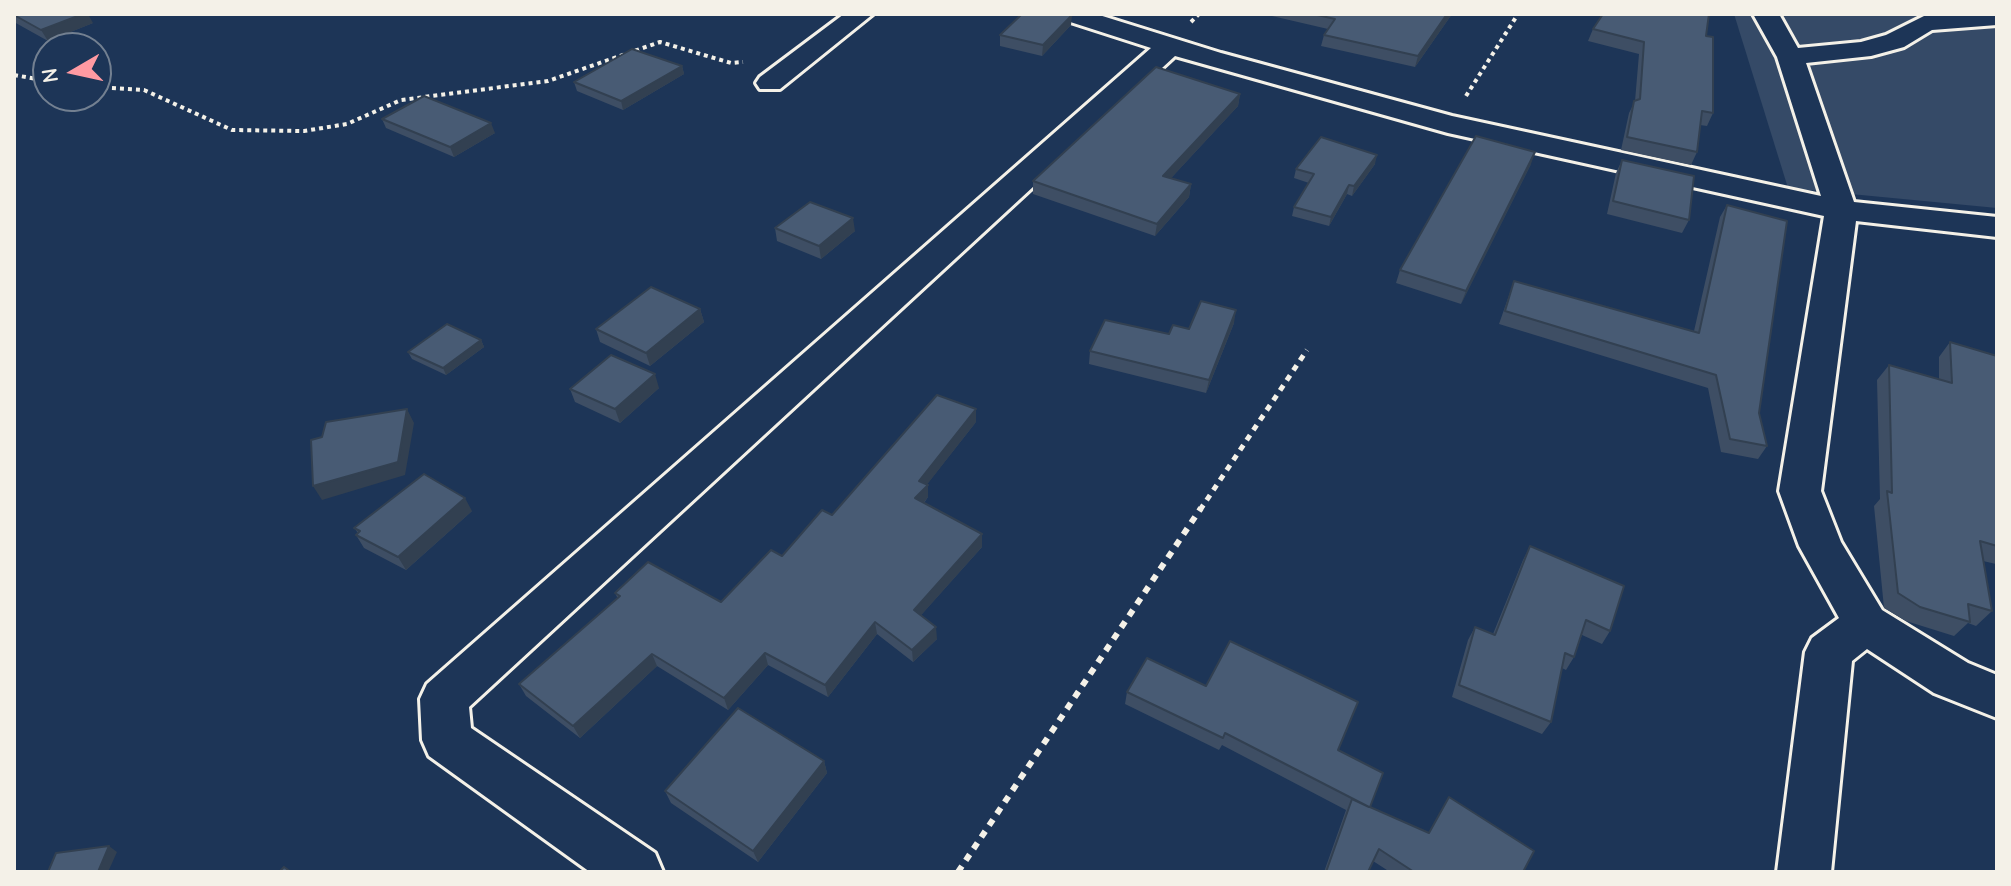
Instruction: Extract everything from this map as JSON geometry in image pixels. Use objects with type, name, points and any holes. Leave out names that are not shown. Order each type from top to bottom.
[{"type":"street","points":[[770,83],[860,14]]},
{"type":"street","points":[[1070,14],[1212,59],[1448,124],[1841,210],[1997,227]]},
{"type":"street","points":[[1766,14],[1790,57],[1841,210],[1800,491],[1821,546],[1866,624],[1951,678],[1997,697]]},
{"type":"street","points":[[1790,57],[1862,50],[1895,41],[1926,23],[1997,17]]},
{"type":"street","points":[[636,872],[447,740],[444,699],[1172,44]]},
{"type":"street","points":[[1804,872],[1829,652],[1866,624]]},
{"type":"path","points":[[1448,124],[1518,14]]},
{"type":"path","points":[[112,88],[144,90],[232,130],[304,131],[347,124],[401,100],[548,81],[660,42],[731,63],[800,60]]},
{"type":"path","points":[[958,872],[1307,350]]},
{"type":"shaded area","points":[[1734,14],[1997,14],[1997,208],[1788,188]]},
{"type":"building","points":[[14,14],[83,14],[41,30]]},
{"type":"building","points":[[1022,14],[1072,15],[1043,45],[1000,35]]},
{"type":"building","points":[[1313,14],[1447,14],[1418,56],[1324,35],[1335,19]]},
{"type":"building","points":[[1603,14],[1709,14],[1706,36],[1713,37],[1713,113],[1702,111],[1697,152],[1627,137],[1634,101],[1640,99],[1644,42],[1593,29]]},
{"type":"building","points":[[632,49],[682,66],[621,101],[574,82]]},
{"type":"building","points":[[1156,67],[1240,94],[1163,176],[1191,184],[1157,224],[1033,181]]},
{"type":"building","points":[[424,96],[491,123],[450,147],[382,119]]},
{"type":"building","points":[[1476,136],[1535,152],[1466,291],[1400,270]]},
{"type":"building","points":[[1321,137],[1377,155],[1354,186],[1349,185],[1331,217],[1294,207],[1314,174],[1296,169]]},
{"type":"building","points":[[1622,160],[1694,176],[1689,220],[1613,201]]},
{"type":"building","points":[[810,202],[853,218],[819,246],[775,228]]},
{"type":"building","points":[[1727,205],[1787,221],[1759,413],[1767,446],[1730,439],[1716,375],[1505,311],[1514,281],[1699,333]]},
{"type":"building","points":[[651,287],[700,309],[646,353],[596,329]]},
{"type":"building","points":[[1201,301],[1236,310],[1209,380],[1090,351],[1105,320],[1169,334],[1173,325],[1189,329]]},
{"type":"building","points":[[447,324],[481,340],[443,368],[408,352]]},
{"type":"building","points":[[1950,342],[1997,356],[1997,546],[1980,541],[1992,611],[1968,604],[1970,622],[1920,607],[1898,593],[1887,491],[1892,493],[1889,365],[1952,383]]},
{"type":"building","points":[[611,355],[655,374],[615,409],[570,389]]},
{"type":"building","points":[[937,395],[976,409],[919,481],[928,485],[915,498],[982,534],[914,610],[936,627],[912,650],[875,622],[825,685],[765,653],[724,698],[652,654],[573,726],[519,684],[620,596],[615,593],[648,562],[721,602],[771,550],[782,556],[822,510],[832,515]]},
{"type":"building","points":[[407,409],[398,462],[313,486],[311,440],[322,437],[326,422]]},
{"type":"building","points":[[424,474],[465,498],[398,557],[356,535],[360,531],[354,528]]},
{"type":"building","points":[[1530,546],[1624,586],[1610,631],[1586,620],[1574,657],[1565,653],[1551,722],[1459,685],[1475,627],[1495,635]]},
{"type":"building","points":[[1230,641],[1358,702],[1338,750],[1383,773],[1370,807],[1429,833],[1449,797],[1534,851],[1523,872],[1414,872],[1379,849],[1368,872],[1326,872],[1352,799],[1369,807],[1225,733],[1223,738],[1127,692],[1147,658],[1206,686]]},
{"type":"building","points":[[738,708],[824,761],[753,851],[665,791]]},
{"type":"building","points":[[109,846],[98,872],[48,872],[56,853]]}]
